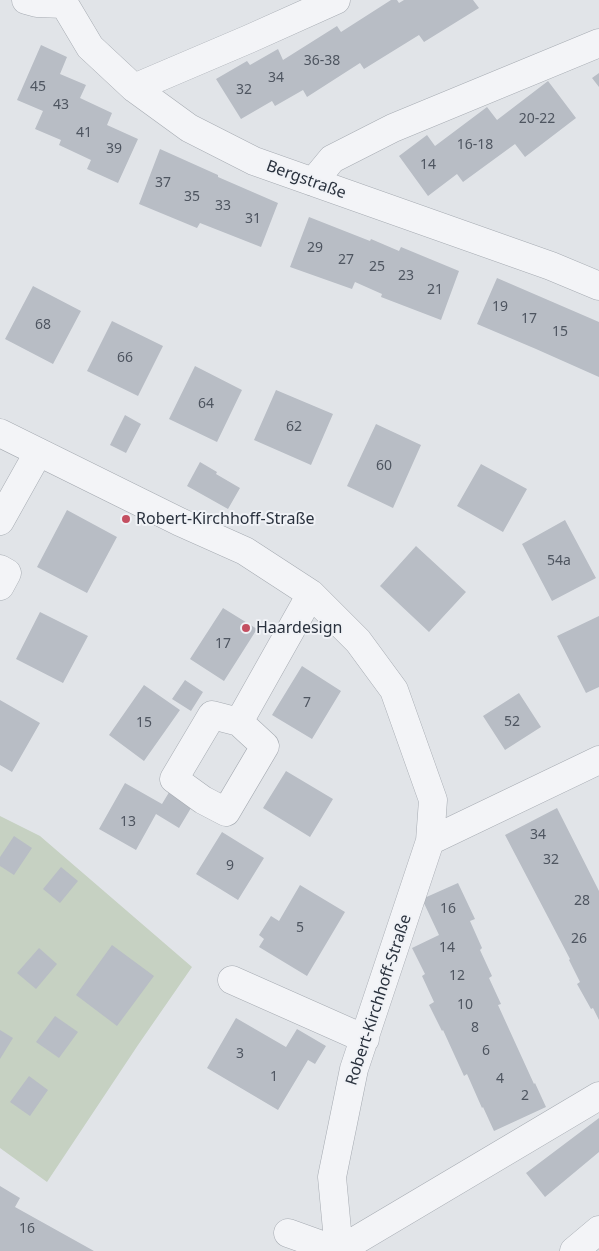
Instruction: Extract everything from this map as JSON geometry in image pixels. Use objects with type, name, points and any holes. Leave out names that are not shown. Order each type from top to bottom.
[{"type":"street","points":[[26,0],[37,4],[63,2]]},
{"type":"street","points":[[134,88],[336,0]]},
{"type":"street","name":"Bergstraße","points":[[63,2],[90,47],[134,88],[189,128],[254,161],[551,266],[599,286]]},
{"type":"street","points":[[313,182],[332,159],[393,128],[599,43]]},
{"type":"street","name":"Robert-Kirchhoff-Straße","points":[[0,434],[244,551],[311,594],[358,641],[394,690],[433,800],[430,841],[354,1069],[332,1177],[338,1251]]},
{"type":"street","points":[[0,521],[38,453]]},
{"type":"street","points":[[0,569],[7,573],[0,586]]},
{"type":"street","points":[[239,722],[311,594]]},
{"type":"street","points":[[430,841],[599,760]]},
{"type":"street","points":[[232,980],[365,1039]]},
{"type":"street","points":[[288,1233],[338,1251],[599,1096]]},
{"type":"street","points":[[574,1251],[599,1230]]},
{"type":"green space","points":[[0,816],[40,836],[192,967],[47,1182],[0,1148]]},
{"type":"building","points":[[391,0],[397,0],[399,3],[404,0],[473,0],[479,8],[424,42],[419,35],[364,69],[360,63],[307,97],[303,90],[275,106],[272,101],[241,119],[216,79],[247,61],[250,65],[278,49],[283,60],[337,26],[341,32]]},
{"type":"building","points":[[41,45],[67,57],[60,74],[86,85],[80,98],[112,113],[107,125],[138,139],[118,183],[87,169],[91,160],[59,145],[61,140],[35,129],[43,111],[17,100]]},
{"type":"building","points":[[599,73],[599,87],[592,78]]},
{"type":"building","points":[[548,81],[576,118],[525,157],[515,144],[463,182],[457,174],[428,196],[399,156],[427,135],[435,146],[487,107],[497,120]]},
{"type":"building","points":[[160,149],[278,203],[261,247],[200,223],[197,228],[139,204]]},
{"type":"building","points":[[309,217],[399,251],[401,247],[459,271],[441,320],[381,297],[382,294],[355,282],[352,289],[290,267]]},
{"type":"building","points":[[497,278],[599,322],[599,377],[477,324]]},
{"type":"building","points":[[33,286],[81,311],[53,364],[5,339]]},
{"type":"building","points":[[112,321],[163,346],[138,396],[87,371]]},
{"type":"building","points":[[195,366],[242,390],[217,442],[169,419]]},
{"type":"building","points":[[276,390],[333,414],[311,465],[254,440]]},
{"type":"building","points":[[125,415],[141,424],[126,453],[110,445]]},
{"type":"building","points":[[376,424],[421,445],[393,508],[347,486]]},
{"type":"building","points":[[200,462],[240,488],[228,509],[187,486]]},
{"type":"building","points":[[481,464],[527,489],[503,532],[457,506]]},
{"type":"building","points":[[67,510],[117,537],[87,593],[37,567]]},
{"type":"building","points":[[565,520],[596,578],[552,601],[522,544]]},
{"type":"building","points":[[416,546],[466,592],[429,632],[380,586]]},
{"type":"building","points":[[223,608],[257,629],[224,681],[190,659]]},
{"type":"building","points":[[40,612],[88,636],[63,683],[16,659]]},
{"type":"building","points":[[599,616],[599,687],[586,693],[557,636]]},
{"type":"building","points":[[302,666],[341,691],[312,739],[272,715]]},
{"type":"building","points":[[185,680],[203,692],[191,711],[172,699]]},
{"type":"building","points":[[144,685],[180,710],[144,761],[109,735]]},
{"type":"building","points":[[519,693],[541,727],[505,750],[483,716]]},
{"type":"building","points":[[0,700],[40,723],[12,772],[0,765]]},
{"type":"building","points":[[286,771],[333,799],[310,837],[263,808]]},
{"type":"building","points":[[125,783],[162,804],[171,789],[194,803],[179,828],[156,814],[136,850],[99,829]]},
{"type":"building","points":[[557,808],[599,891],[599,1020],[577,984],[580,982],[570,959],[505,835]]},
{"type":"building","points":[[222,832],[264,858],[238,900],[196,874]]},
{"type":"building","points":[[14,836],[32,848],[14,875],[0,866],[0,857]]},
{"type":"building","points":[[61,867],[78,881],[60,903],[43,889]]},
{"type":"building","points":[[458,883],[475,919],[470,921],[492,976],[489,978],[501,1004],[498,1005],[546,1107],[494,1131],[467,1074],[464,1076],[443,1030],[429,1005],[434,1002],[422,976],[425,974],[412,948],[439,935],[422,899]]},
{"type":"building","points":[[300,885],[345,912],[307,976],[259,947],[264,939],[259,935],[271,916],[279,921]]},
{"type":"building","points":[[112,945],[154,976],[117,1026],[76,995]]},
{"type":"building","points":[[39,948],[57,964],[36,989],[17,973]]},
{"type":"building","points":[[55,1016],[78,1032],[59,1058],[36,1042]]},
{"type":"building","points":[[236,1018],[286,1047],[297,1029],[326,1046],[315,1064],[308,1060],[278,1110],[207,1068]]},
{"type":"building","points":[[0,1030],[13,1038],[0,1059]]},
{"type":"building","points":[[29,1076],[48,1090],[30,1116],[10,1102]]},
{"type":"building","points":[[599,1118],[599,1152],[545,1197],[526,1173]]},
{"type":"building","points":[[0,1186],[20,1198],[15,1207],[94,1251],[0,1251]]},
{"type":"place","name":"Robert-Kirchhoff-Straße","points":[[126,519]]},
{"type":"place","name":"Haardesign","points":[[246,628]]}]
